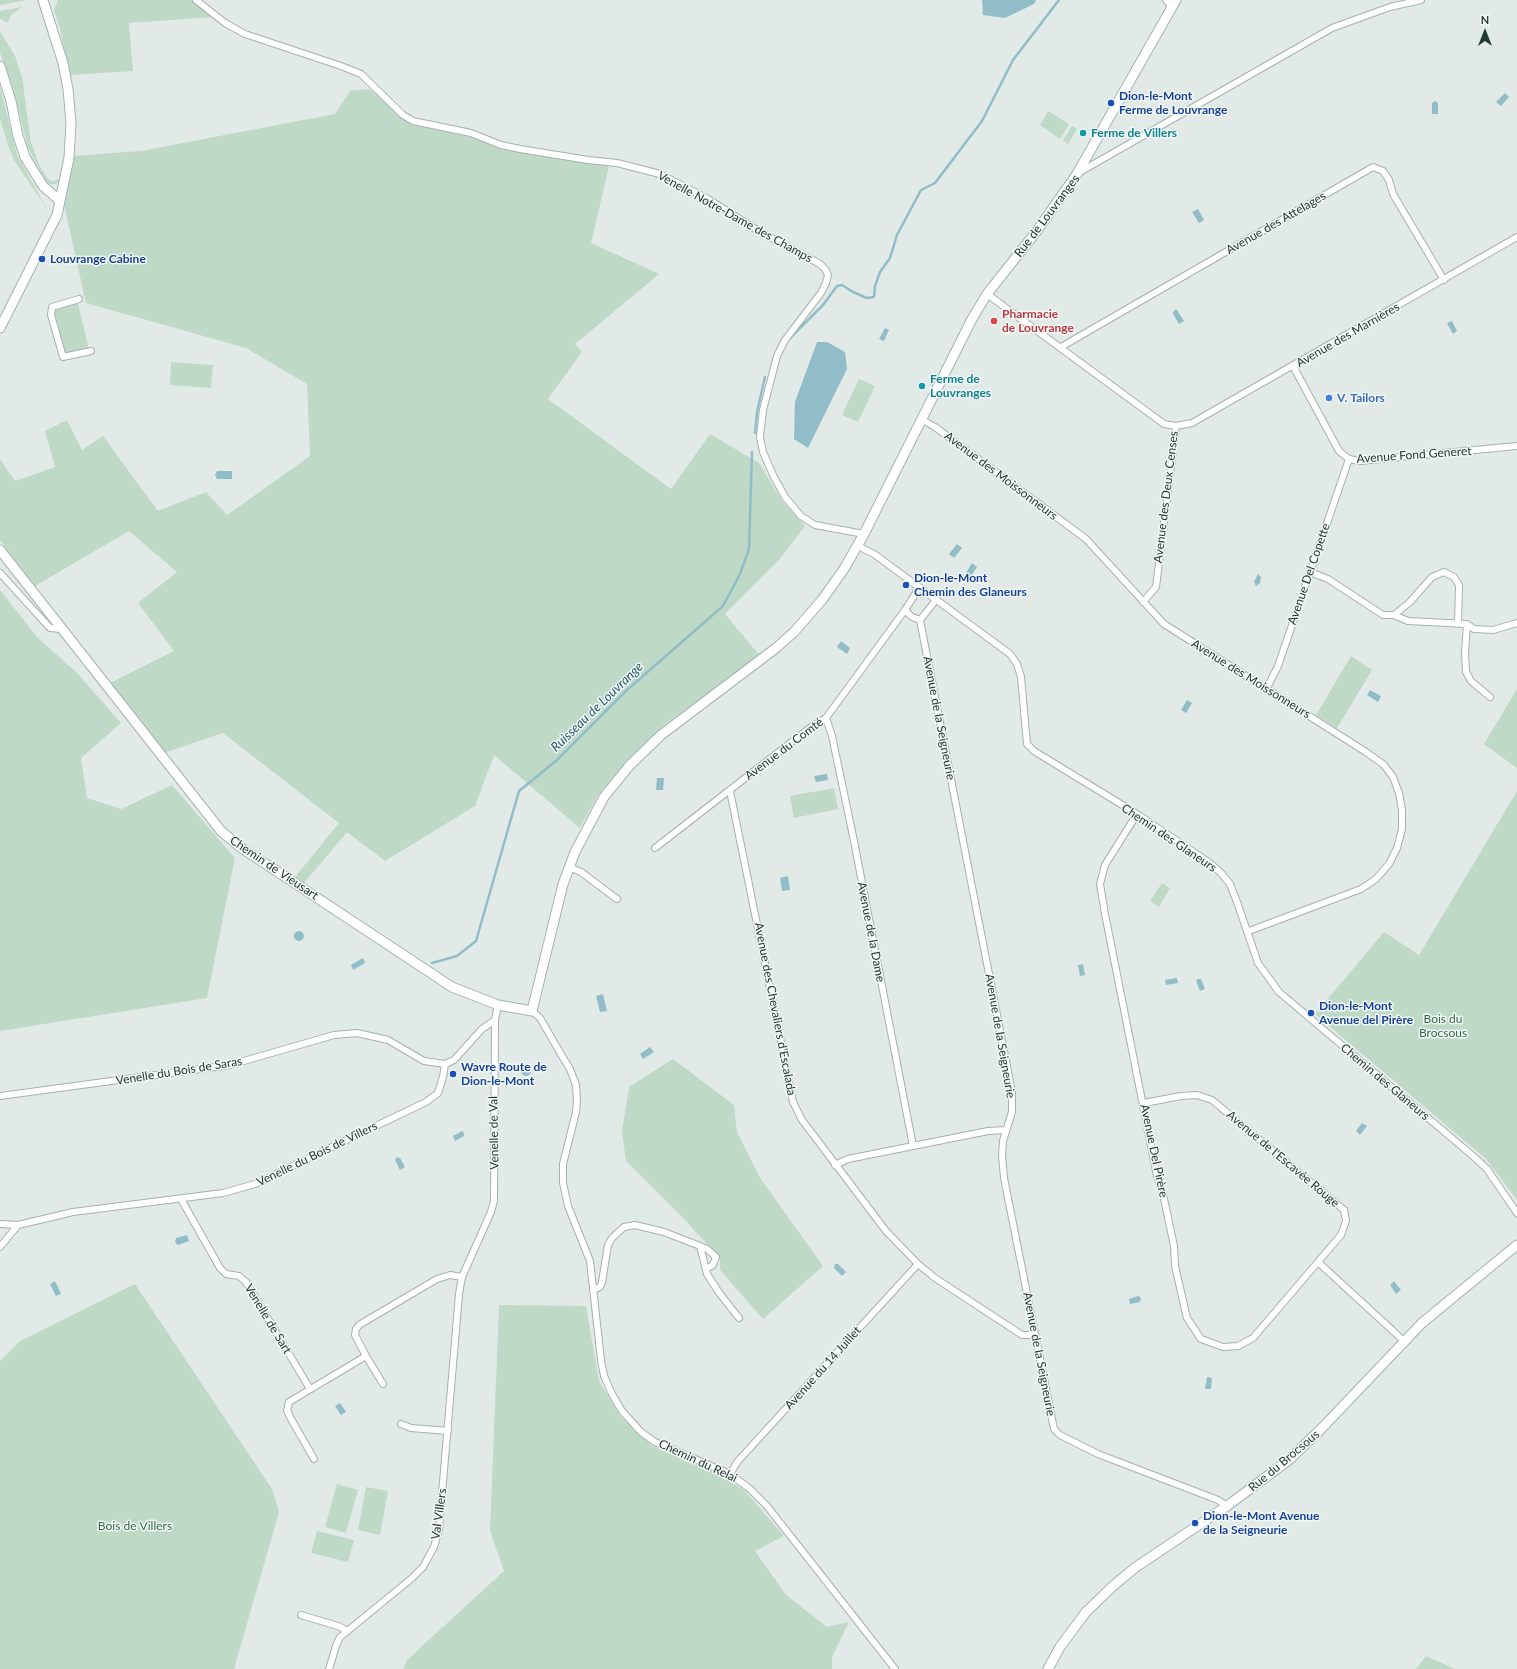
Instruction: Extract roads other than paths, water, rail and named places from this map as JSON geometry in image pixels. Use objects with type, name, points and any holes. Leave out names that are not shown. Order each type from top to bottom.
[{"type":"street","points":[[0,328],[42,248],[57,215],[70,142],[68,90],[63,63],[43,0]]},
{"type":"street","name":"Venelle Notre-Dame des Champs","points":[[196,0],[225,23],[245,34],[361,74],[403,115],[413,121],[471,133],[501,145],[514,148],[588,160],[617,163],[660,174],[708,200],[757,230],[820,264],[826,269],[828,275],[826,283],[821,293],[785,340],[777,356],[763,410],[760,437],[773,476],[785,497],[801,516],[816,525],[864,534]]},
{"type":"street","name":"Rue de Louvranges","points":[[532,1011],[563,884],[582,839],[604,797],[630,765],[661,735],[752,668],[794,632],[822,600],[844,570],[858,546],[957,347],[987,294],[1036,232],[1077,174],[1332,28],[1383,9],[1421,0]]},
{"type":"street","points":[[1077,174],[1171,2]]},
{"type":"street","points":[[0,66],[11,101],[18,136],[25,157],[43,186],[60,201]]},
{"type":"street","name":"Avenue des Attelages","points":[[1061,347],[1354,178],[1364,170],[1373,167],[1383,171],[1389,180],[1393,194],[1444,280]]},
{"type":"street","name":"Avenue des Marnières","points":[[1176,426],[1192,423],[1517,237]]},
{"type":"street","name":"Avenue des Deux Censes","points":[[987,294],[1164,424],[1176,426],[1156,587],[1143,602]]},
{"type":"street","points":[[79,299],[52,307],[51,316],[63,357],[91,351]]},
{"type":"street","name":"Avenue Fond Generet","points":[[1293,366],[1339,451],[1349,459],[1360,461],[1517,446]]},
{"type":"street","name":"Avenue des Moissonneurs","points":[[921,419],[942,432],[1086,539],[1164,624],[1267,688],[1384,765],[1393,777],[1399,792],[1402,810],[1402,829],[1397,848],[1389,864],[1376,879],[1361,889],[1248,931]]},
{"type":"street","name":"Avenue Del Copette","points":[[1267,688],[1278,666],[1349,459]]},
{"type":"street","name":"Chemin des Glaneurs","points":[[858,546],[874,554],[1005,650],[1018,664],[1021,677],[1027,744],[1034,751],[1137,814],[1210,863],[1221,873],[1230,884],[1248,931],[1258,963],[1279,992],[1487,1169],[1517,1213]]},
{"type":"street","name":"Chemin de Vieusart","points":[[0,550],[221,831],[240,847],[439,979],[466,994],[498,1005],[532,1011]]},
{"type":"street","points":[[1310,572],[1328,579],[1383,616],[1394,615],[1408,621],[1468,624],[1474,629],[1492,630],[1517,623]]},
{"type":"street","points":[[1394,615],[1403,609],[1432,577],[1444,572],[1454,577],[1460,586],[1458,624]]},
{"type":"street","name":"Chemin de Vieusart","points":[[0,573],[50,628],[61,629]]},
{"type":"street","name":"Avenue du Comté","points":[[655,848],[811,727],[826,718],[905,610],[919,588]]},
{"type":"street","points":[[905,610],[912,617],[920,620],[936,600]]},
{"type":"street","name":"Avenue de la Seigneurie","points":[[920,620],[1012,1092],[1012,1112],[1006,1130],[1002,1155],[1004,1178],[1054,1429],[1098,1454],[1218,1500],[1227,1506]]},
{"type":"street","points":[[1468,624],[1465,653],[1466,672],[1471,681],[1490,697]]},
{"type":"street","name":"Avenue de la Dame","points":[[826,718],[832,736],[852,834],[913,1146]]},
{"type":"street","name":"Avenue des Chevaliers d'Escalada","points":[[730,791],[794,1102],[802,1120],[886,1231],[918,1264],[935,1278],[1022,1335],[1035,1335]]},
{"type":"street","name":"Avenue Del Pirère","points":[[1137,814],[1105,865],[1100,884],[1144,1103],[1157,1176],[1163,1194],[1174,1246],[1175,1266],[1186,1318],[1201,1340],[1223,1347],[1238,1346],[1253,1338],[1318,1263]]},
{"type":"street","points":[[569,867],[581,872],[617,899]]},
{"type":"street","name":"Venelle de Val","points":[[495,1190],[494,1020],[498,1005]]},
{"type":"street","name":"Chemin du Relai","points":[[532,1011],[540,1018],[566,1062],[576,1085],[576,1112],[562,1164],[562,1183],[568,1206],[590,1261],[604,1376],[622,1411],[641,1432],[655,1442],[730,1474],[744,1484],[767,1506],[895,1669]]},
{"type":"street","points":[[445,1064],[454,1060],[482,1029],[494,1020]]},
{"type":"street","name":"Venelle du Bois de Saras","points":[[0,1096],[230,1066],[334,1034],[357,1032],[388,1040],[424,1061],[445,1064]]},
{"type":"street","name":"Venelle du Bois de Villers","points":[[0,1224],[18,1225],[73,1212],[223,1193],[255,1184],[426,1102],[438,1093],[445,1064]]},
{"type":"street","name":"Avenue de l'Escavée Rouge","points":[[1144,1103],[1197,1095],[1212,1100],[1335,1201],[1344,1210],[1346,1221],[1341,1235],[1318,1263]]},
{"type":"street","points":[[835,1165],[848,1159],[988,1131],[1006,1130]]},
{"type":"street","name":"Val Villers","points":[[329,1669],[340,1637],[411,1580],[430,1557],[439,1530],[459,1294],[462,1277],[491,1212],[495,1190]]},
{"type":"street","name":"Venelle de Sart","points":[[181,1199],[220,1268],[226,1274],[238,1276],[246,1282],[310,1389]]},
{"type":"street","points":[[0,1247],[18,1225]]},
{"type":"street","points":[[593,1290],[600,1287],[602,1282],[608,1245],[612,1238],[630,1225],[644,1226],[664,1232],[707,1249],[716,1257],[716,1260],[713,1265],[706,1269]]},
{"type":"street","name":"Rue du Brocsous","points":[[1048,1669],[1060,1647],[1086,1612],[1114,1585],[1136,1567],[1227,1506],[1289,1460],[1318,1433],[1422,1323],[1517,1245]]},
{"type":"street","points":[[700,1246],[706,1269],[720,1294],[739,1318]]},
{"type":"street","points":[[1318,1263],[1404,1341]]},
{"type":"street","name":"Avenue du 14 Juillet","points":[[730,1474],[738,1461],[918,1264]]},
{"type":"street","points":[[383,1384],[355,1335],[356,1329],[359,1325],[437,1279],[450,1275],[462,1277]]},
{"type":"street","points":[[314,1459],[287,1410],[289,1402],[366,1356]]},
{"type":"street","points":[[402,1424],[410,1428],[448,1431]]},
{"type":"street","points":[[301,1615],[338,1626],[348,1631]]},
{"type":"water","points":[[982,0],[1036,0],[1034,4],[1005,18],[983,15]]},
{"type":"water","points":[[1505,93],[1509,97],[1501,106],[1496,102]]},
{"type":"water","points":[[1435,101],[1438,103],[1438,114],[1432,114],[1432,103]]},
{"type":"water","points":[[1198,209],[1204,220],[1199,223],[1192,212]]},
{"type":"water","points":[[1176,309],[1184,321],[1179,324],[1173,314]]},
{"type":"water","points":[[1452,321],[1457,331],[1453,334],[1447,323]]},
{"type":"water","points":[[885,328],[889,330],[884,341],[879,339]]},
{"type":"water","points":[[817,342],[827,342],[845,352],[847,369],[808,448],[794,439],[795,402]]},
{"type":"water","points":[[217,471],[232,471],[232,479],[217,479],[215,475]]},
{"type":"water","points":[[957,544],[962,548],[954,558],[949,554]]},
{"type":"water","points":[[972,563],[977,567],[971,576],[968,576],[966,573]]},
{"type":"water","points":[[1258,574],[1261,577],[1260,583],[1256,586],[1254,582]]},
{"type":"water","points":[[841,641],[850,648],[847,654],[837,647]]},
{"type":"water","points":[[1370,690],[1381,696],[1378,702],[1367,695]]},
{"type":"water","points":[[1187,700],[1192,703],[1186,713],[1181,710]]},
{"type":"water","points":[[827,774],[828,780],[816,782],[814,776]]},
{"type":"water","points":[[657,778],[664,778],[663,790],[656,790]]},
{"type":"water","points":[[788,876],[790,890],[782,891],[780,878]]},
{"type":"water","points":[[297,931],[301,931],[304,936],[301,941],[297,941],[294,938],[294,934]]},
{"type":"water","points":[[363,958],[365,963],[353,970],[351,965]]},
{"type":"water","points":[[1083,964],[1085,975],[1080,976],[1078,965]]},
{"type":"water","points":[[1177,978],[1178,983],[1166,985],[1165,980]]},
{"type":"water","points":[[1201,979],[1205,989],[1200,991],[1196,981]]},
{"type":"water","points":[[603,994],[607,1011],[600,1012],[596,996]]},
{"type":"water","points":[[650,1047],[654,1052],[643,1059],[640,1054]]},
{"type":"water","points":[[524,1066],[528,1066],[530,1067],[530,1075],[524,1076],[521,1073],[521,1069]]},
{"type":"water","points":[[1362,1123],[1367,1126],[1360,1135],[1356,1131]]},
{"type":"water","points":[[462,1131],[464,1136],[455,1141],[453,1136]]},
{"type":"water","points":[[397,1157],[400,1158],[405,1167],[400,1170],[395,1160]]},
{"type":"water","points":[[187,1235],[189,1241],[178,1245],[175,1242],[176,1238]]},
{"type":"water","points":[[835,1264],[838,1264],[846,1272],[842,1276],[834,1268]]},
{"type":"water","points":[[55,1281],[61,1294],[56,1296],[50,1284]]},
{"type":"water","points":[[1394,1281],[1401,1290],[1396,1294],[1390,1285]]},
{"type":"water","points":[[1138,1296],[1141,1298],[1140,1302],[1130,1304],[1129,1299]]},
{"type":"water","points":[[1207,1377],[1212,1378],[1211,1389],[1205,1389]]},
{"type":"water","points":[[340,1403],[346,1412],[341,1415],[335,1406]]},
{"type":"waterway","name":"Ruisseau de Louvrange","points":[[790,338],[823,305],[837,286],[842,285],[867,298],[874,297],[875,286],[880,272],[890,258],[897,235],[921,190],[935,183],[982,121],[1013,60],[1059,0]]},
{"type":"waterway","name":"Ruisseau de Louvrange","points":[[755,433],[757,412],[765,377]]},
{"type":"waterway","name":"Ruisseau de Louvrange","points":[[432,963],[457,956],[476,941],[519,791],[557,760],[627,690],[723,606],[740,574],[749,549],[752,452]]},
{"type":"place","name":"Dion-le-Mont Ferme de Louvrange","points":[[1111,103]]},
{"type":"place","name":"Ferme de Villers","points":[[1083,133]]},
{"type":"place","name":"Louvrange Cabine","points":[[42,259]]},
{"type":"place","name":"Pharmacie de Louvrange","points":[[994,321]]},
{"type":"place","name":"Ferme de Louvranges","points":[[922,386]]},
{"type":"place","name":"V. Tailors","points":[[1329,398]]},
{"type":"place","name":"Dion-le-Mont Chemin des Glaneurs","points":[[906,585]]},
{"type":"place","name":"Dion-le-Mont Avenue del Pirère","points":[[1311,1013]]},
{"type":"place","name":"Wavre Route de Dion-le-Mont","points":[[453,1074]]},
{"type":"place","name":"Dion-le-Mont Avenue de la Seigneurie","points":[[1195,1523]]},
{"type":"park label","name":"Bois du Brocsous","points":[[1443,1026]]},
{"type":"park label","name":"Bois de Villers","points":[[135,1526]]}]
